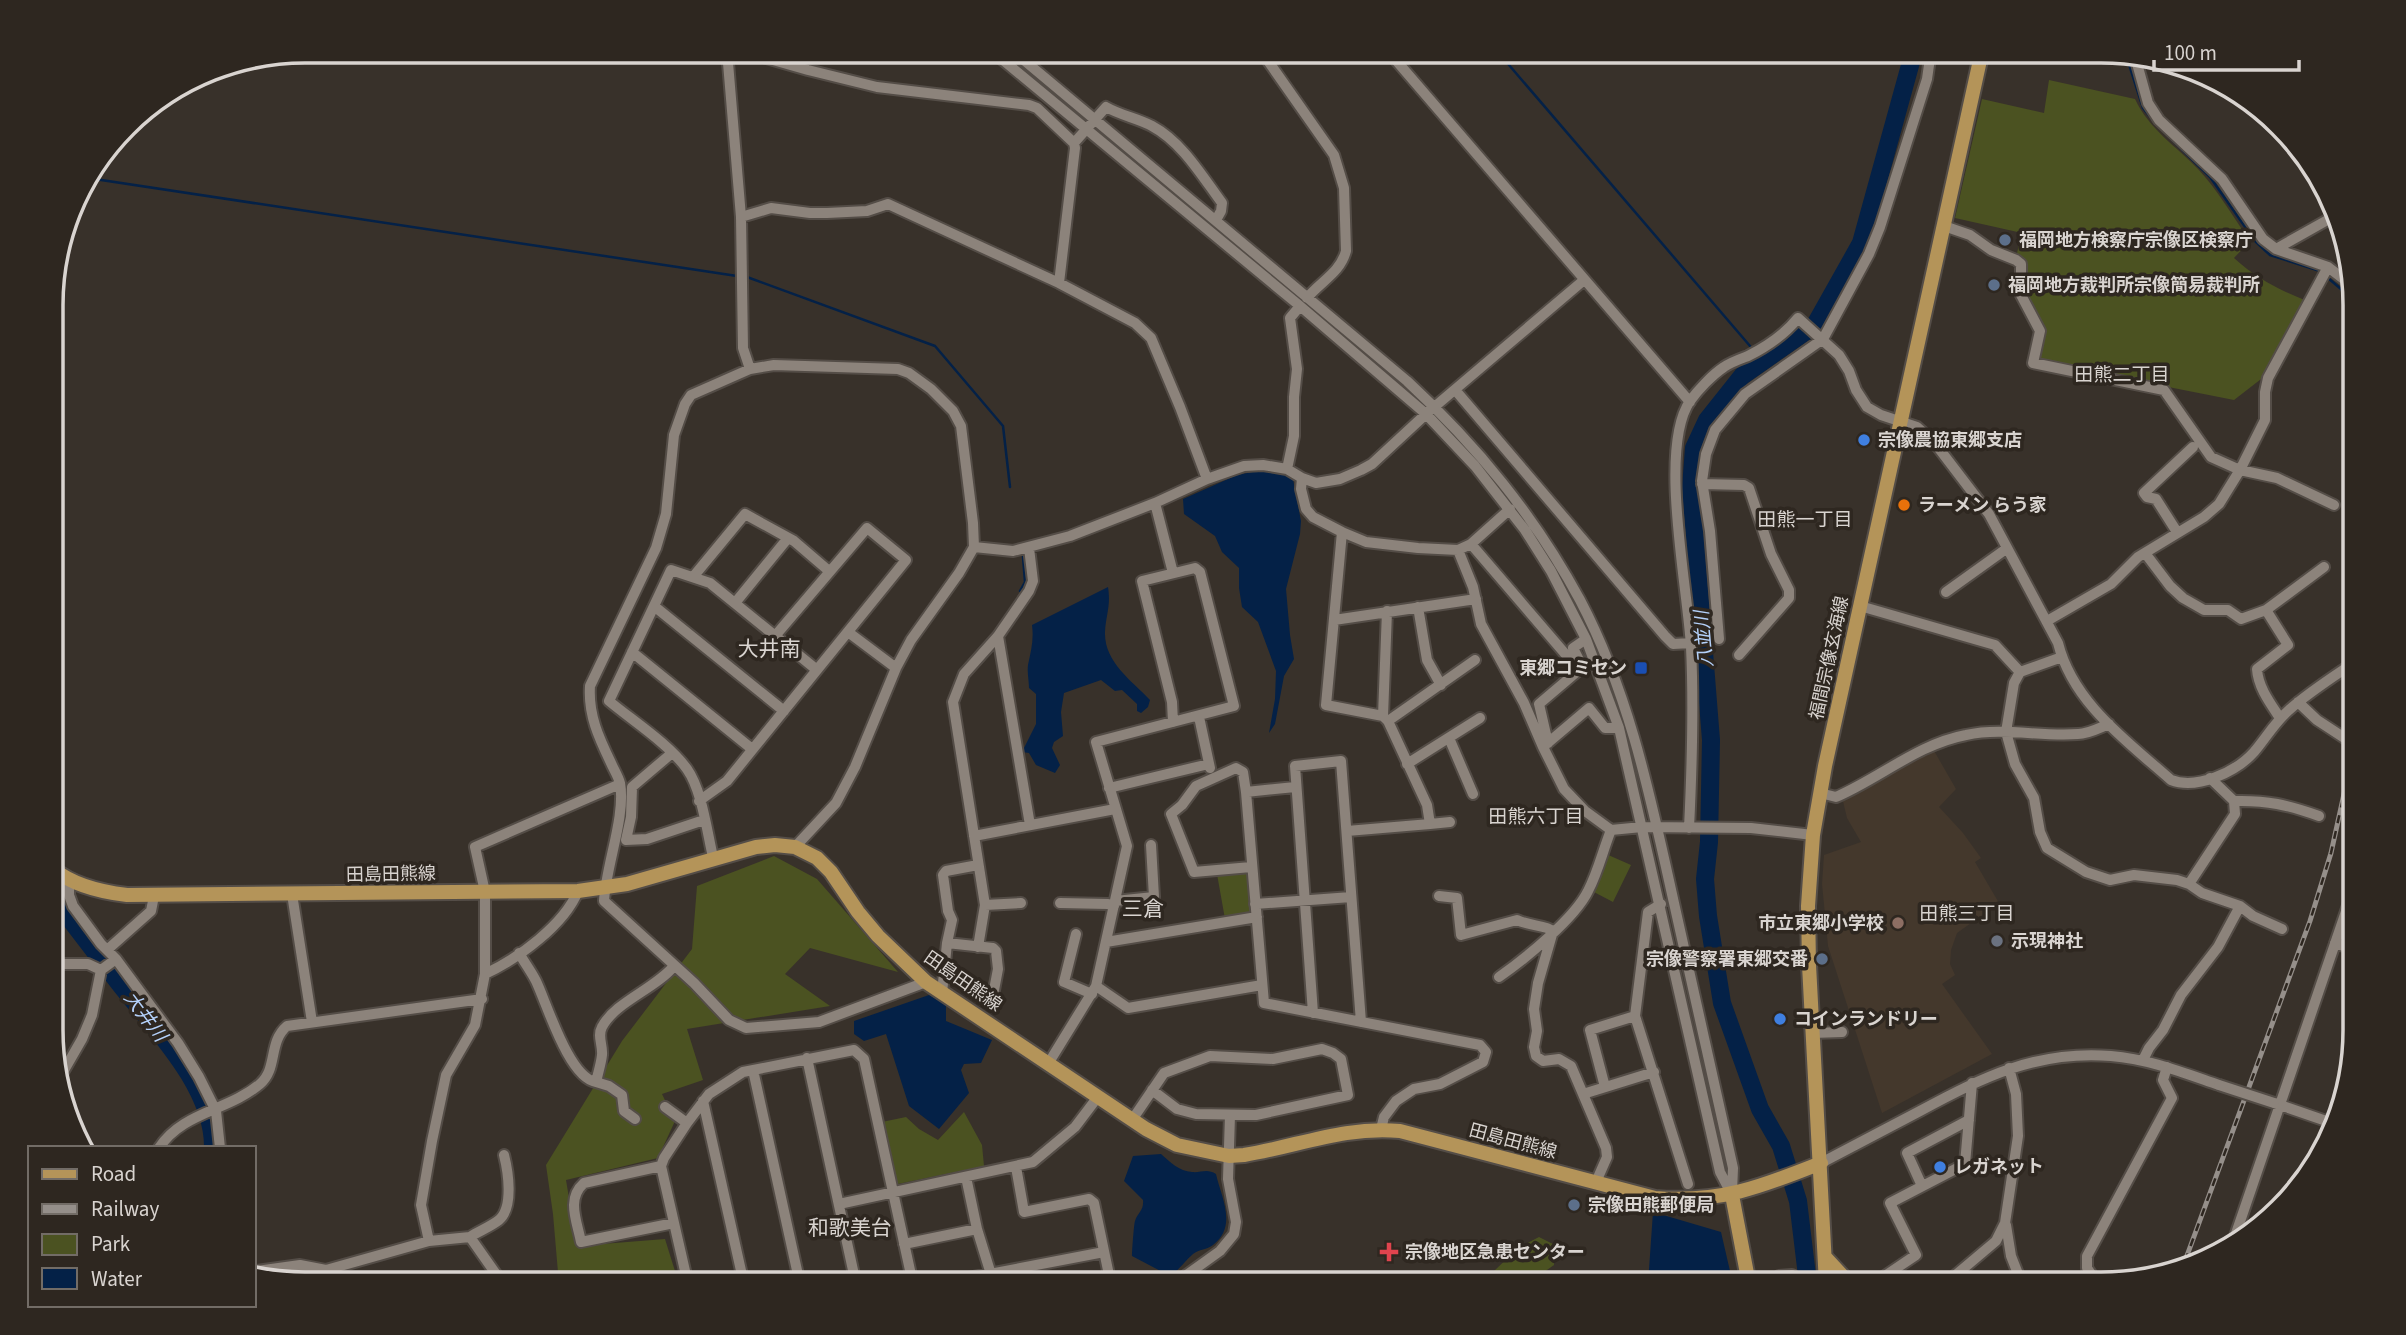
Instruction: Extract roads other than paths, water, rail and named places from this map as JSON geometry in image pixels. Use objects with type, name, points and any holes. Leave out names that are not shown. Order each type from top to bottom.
[{"type":"main road","name":"福間宗像玄海線","points":[[1826,1271],[1808,906],[1813,835],[1860,606],[1979,63]]},
{"type":"main road","name":"田島田熊線","points":[[63,876],[110,893],[155,896],[578,891],[670,873],[713,857],[756,847],[795,847],[817,858],[831,872],[878,936],[926,982],[1097,1098],[1177,1145],[1229,1156],[1267,1151],[1347,1131],[1381,1129],[1423,1137],[1655,1198],[1685,1200],[1732,1195],[1821,1163]]},
{"type":"main road","points":[[1732,1195],[1746,1271]]},
{"type":"main road","points":[[1825,1257],[1838,1271]]},
{"type":"street","points":[[1270,63],[1334,155],[1344,188],[1344,261],[1338,270],[1316,287],[1290,318],[1297,369],[1294,436],[1287,469]]},
{"type":"street","points":[[1399,63],[1689,402]]},
{"type":"street","points":[[1720,639],[1710,531],[1702,484],[1706,454],[1715,430],[1745,394],[1821,337],[1869,254],[1927,79],[1929,63]]},
{"type":"street","points":[[728,64],[741,217],[743,348],[750,369]]},
{"type":"street","points":[[786,64],[877,86],[1029,105],[1048,117],[1074,143]]},
{"type":"street","points":[[1007,64],[1086,130],[1304,302]]},
{"type":"street","points":[[1028,64],[1216,220],[1304,302],[1431,411],[1475,466],[1514,505],[1555,557],[1594,629],[1629,715],[1657,827],[1733,1168],[1732,1195]]},
{"type":"street","points":[[2138,66],[2148,103],[2159,120],[2222,179],[2263,239],[2276,249],[2328,267],[2341,277]]},
{"type":"street","points":[[1059,283],[1074,143],[1107,107],[1123,117],[1143,121],[1165,134],[1185,153],[1222,203],[1216,220]]},
{"type":"street","points":[[741,217],[771,208],[827,213],[867,211],[888,204],[1059,283],[1135,323],[1151,338],[1207,479]]},
{"type":"street","points":[[2276,249],[2328,220]]},
{"type":"street","points":[[1944,226],[1970,235],[1991,250],[2021,264],[2021,295],[2040,331],[2033,363],[2164,390],[2211,457],[2240,470],[2277,478],[2334,505]]},
{"type":"street","points":[[2047,621],[2111,584],[2145,553],[2204,517],[2219,504],[2265,420],[2268,378],[2328,267]]},
{"type":"street","points":[[974,547],[1013,551],[1070,536],[1244,466],[1263,465],[1287,469],[1317,483],[1340,479],[1361,470],[1372,464],[1584,280]]},
{"type":"street","points":[[1691,828],[1691,643],[1675,475],[1675,443],[1689,402],[1724,367],[1769,344],[1798,318],[1839,355],[1867,407],[1881,415],[1917,427],[1934,442],[1989,514],[2047,621],[2075,684],[2109,724],[2171,780],[2182,784],[2210,778],[2245,760],[2280,718],[2342,671]]},
{"type":"street","points":[[795,847],[836,803],[855,767],[896,668],[911,640],[959,573],[974,547],[961,426],[953,411],[931,389],[909,373],[898,369],[775,365],[750,369],[691,395],[674,435],[666,514],[656,548],[590,686],[591,715],[620,784],[621,802],[604,901],[729,1020],[754,1028],[819,1022],[926,982]]},
{"type":"street","points":[[1455,391],[1665,636],[1673,644],[1691,643]]},
{"type":"street","points":[[2177,532],[2156,499],[2147,497],[2144,493],[2193,447]]},
{"type":"street","points":[[1302,478],[1301,489],[1306,509],[1313,517],[1342,533],[1366,542],[1458,550],[1471,544],[1538,487]]},
{"type":"street","points":[[1702,484],[1744,485],[1749,488],[1771,554],[1789,590],[1789,598],[1739,655]]},
{"type":"street","points":[[1155,503],[1173,572]]},
{"type":"street","points":[[1514,505],[1586,639],[1619,728],[1720,1172],[1732,1195]]},
{"type":"street","points":[[693,577],[745,514],[788,538],[830,571]]},
{"type":"street","points":[[699,801],[727,781],[906,560],[867,528],[775,636]]},
{"type":"street","points":[[1342,533],[1326,705],[1386,718],[1441,685],[1475,660]]},
{"type":"street","points":[[735,603],[788,538]]},
{"type":"street","points":[[1471,544],[1579,670]]},
{"type":"street","points":[[978,947],[985,905],[953,702],[964,674],[998,636],[1029,591],[1032,581],[1029,548]]},
{"type":"street","points":[[1946,592],[2006,549]]},
{"type":"street","points":[[1458,550],[1476,599],[1481,624],[1546,745],[1564,789],[1585,811],[1611,830],[1642,827],[1751,828],[1813,835]]},
{"type":"street","points":[[2145,553],[2170,586],[2183,597],[2204,610],[2228,610],[2241,619],[2266,610],[2324,567]]},
{"type":"street","points":[[1048,1064],[1094,990],[1127,846],[1096,742],[1199,716],[1234,706],[1200,572],[1195,568],[1142,581],[1172,702],[1173,722]]},
{"type":"street","points":[[713,857],[699,801],[687,770],[609,701],[671,570],[710,583],[817,670]]},
{"type":"street","points":[[1334,620],[1476,599]]},
{"type":"street","points":[[654,606],[784,711]]},
{"type":"street","points":[[1860,606],[1995,645],[2020,672]]},
{"type":"street","points":[[1418,607],[1427,660],[1441,685]]},
{"type":"street","points":[[2266,610],[2288,645],[2257,669],[2262,688],[2280,718]]},
{"type":"street","points":[[1387,611],[1386,718],[1427,805],[1430,824]]},
{"type":"street","points":[[848,632],[896,668]]},
{"type":"street","points":[[998,636],[1030,825]]},
{"type":"street","points":[[1546,745],[1539,704],[1582,666],[1573,648],[1586,639]]},
{"type":"street","points":[[632,652],[752,749]]},
{"type":"street","points":[[2062,657],[2020,672],[2014,683],[2006,732],[2015,764],[2034,798],[2040,832],[2047,848],[2086,872],[2110,880],[2134,875],[2189,884],[2202,893],[2240,906],[2253,916],[2282,929]]},
{"type":"street","points":[[2298,702],[2317,720],[2342,736]]},
{"type":"street","points":[[1546,745],[1589,708],[1605,728],[1619,728]]},
{"type":"street","points":[[1199,716],[1212,777]]},
{"type":"street","points":[[1407,764],[1480,718]]},
{"type":"street","points":[[1820,793],[1836,797],[1846,793],[1944,740],[1967,734],[2080,734],[2109,724]]},
{"type":"street","points":[[1448,738],[1473,794]]},
{"type":"street","points":[[672,754],[632,787],[631,817],[626,840],[647,839],[704,820]]},
{"type":"street","points":[[1313,1013],[1295,766],[1341,761],[1361,1022]]},
{"type":"street","points":[[1108,788],[1209,764]]},
{"type":"street","points":[[1251,867],[1194,872],[1171,814],[1196,786],[1236,768],[1243,772],[1246,792],[1264,1003],[1480,1045],[1486,1052],[1483,1062],[1440,1084],[1414,1089],[1396,1101],[1384,1117],[1381,1129]]},
{"type":"street","points":[[2189,884],[2235,814],[2234,801],[2210,778]]},
{"type":"street","points":[[429,1241],[421,1205],[446,1075],[475,1025],[485,974],[485,892],[475,848],[620,784]]},
{"type":"street","points":[[1246,792],[1295,787]]},
{"type":"street","points":[[2234,801],[2264,800],[2319,816]]},
{"type":"street","points":[[974,836],[1115,809]]},
{"type":"street","points":[[1347,831],[1450,822]]},
{"type":"street","points":[[1499,977],[1521,962],[1574,910],[1588,892],[1611,830]]},
{"type":"street","points":[[1060,903],[1108,904],[1154,897],[1151,845]]},
{"type":"street","points":[[942,993],[952,920],[948,911],[943,875],[946,870],[978,865]]},
{"type":"street","points":[[69,880],[69,895],[73,906],[178,1043],[216,1111],[220,1146]]},
{"type":"street","points":[[485,974],[543,937],[571,909],[578,891]]},
{"type":"street","points":[[292,894],[312,1022]]},
{"type":"street","points":[[107,950],[151,911],[155,896]]},
{"type":"street","points":[[1439,896],[1457,898],[1461,934],[1517,920],[1529,926],[1548,927],[1553,931]]},
{"type":"street","points":[[1255,904],[1351,897]]},
{"type":"street","points":[[985,905],[1021,903]]},
{"type":"street","points":[[1661,904],[1648,912],[1635,1016],[1688,1184]]},
{"type":"street","points":[[2143,1060],[2163,1030],[2181,995],[2218,947],[2240,906]]},
{"type":"street","points":[[1106,942],[1257,918]]},
{"type":"street","points":[[2236,1231],[2276,1104],[2342,923]]},
{"type":"street","points":[[1553,931],[1538,983],[1534,1009],[1537,1031],[1534,1047],[1536,1056],[1543,1061],[1559,1059],[1571,1066],[1606,1148],[1607,1157],[1596,1182]]},
{"type":"street","points":[[1076,934],[1064,982],[1094,990],[1128,1008],[1262,985]]},
{"type":"street","points":[[947,943],[993,948],[998,957],[993,990]]},
{"type":"street","points":[[2335,943],[2342,945]]},
{"type":"street","points":[[519,953],[536,980],[553,1023],[577,1069],[589,1081],[609,1086],[622,1095],[624,1111],[635,1119]]},
{"type":"street","points":[[66,1067],[92,1015],[101,970],[116,959]]},
{"type":"street","points":[[63,964],[88,964],[101,970]]},
{"type":"street","points":[[596,1082],[602,1052],[601,1028],[629,1000],[663,979],[674,966]]},
{"type":"street","points":[[160,1146],[167,1135],[179,1125],[216,1111],[258,1087],[267,1078],[275,1042],[287,1026],[482,999]]},
{"type":"street","points":[[1605,1087],[1590,1030],[1635,1016]]},
{"type":"street","points":[[1812,1032],[1842,1032]]},
{"type":"street","points":[[685,1272],[661,1166],[703,1101],[709,1094],[743,1072],[854,1049],[864,1059],[910,1272]]},
{"type":"street","points":[[1132,1119],[1152,1090],[1164,1073],[1210,1056],[1273,1059],[1322,1049],[1341,1059],[1348,1095],[1255,1115],[1230,1115],[1196,1114],[1177,1109],[1152,1090]]},
{"type":"street","points":[[1821,1163],[1972,1083],[2009,1068],[2079,1055],[2143,1060],[2326,1121]]},
{"type":"street","points":[[807,1058],[853,1272]]},
{"type":"street","points":[[2089,1271],[2087,1256],[2172,1098],[2163,1080],[2167,1067]]},
{"type":"street","points":[[1960,1271],[1996,1241],[2005,1223],[2018,1136],[2016,1094],[2009,1068]]},
{"type":"street","points":[[753,1070],[797,1272]]},
{"type":"street","points":[[1583,1094],[1654,1072]]},
{"type":"street","points":[[1892,1271],[1916,1255],[1890,1203],[1965,1164],[1972,1083]]},
{"type":"street","points":[[839,1205],[1033,1162],[1075,1127],[1097,1098]]},
{"type":"street","points":[[703,1101],[741,1272]]},
{"type":"street","points":[[665,1107],[687,1123]]},
{"type":"street","points":[[1191,1272],[1220,1251],[1234,1234],[1236,1222],[1228,1179],[1230,1115]]},
{"type":"street","points":[[1922,1186],[1907,1153],[1969,1120]]},
{"type":"street","points":[[269,1269],[300,1265],[326,1270],[429,1241],[470,1237],[500,1219],[504,1211],[509,1191],[504,1154]]},
{"type":"street","points":[[661,1166],[584,1183],[573,1201],[581,1242],[674,1223]]},
{"type":"street","points":[[1016,1167],[1024,1212],[1089,1199],[1094,1203],[1108,1272]]},
{"type":"street","points":[[967,1177],[977,1229],[991,1272]]},
{"type":"street","points":[[2005,1223],[2011,1256],[2017,1271]]},
{"type":"street","points":[[904,1244],[977,1229]]},
{"type":"street","points":[[470,1237],[495,1272]]},
{"type":"street","points":[[1020,1272],[1104,1252]]},
{"type":"water","points":[[1263,470],[1293,479],[1301,521],[1286,589],[1294,659],[1284,676],[1275,724],[1269,733],[1275,699],[1276,671],[1258,622],[1242,607],[1239,568],[1222,552],[1215,536],[1184,514],[1183,499],[1237,475]]},
{"type":"water","points":[[1108,587],[1109,605],[1105,632],[1109,652],[1120,670],[1150,700],[1148,707],[1141,713],[1137,711],[1137,704],[1122,690],[1115,691],[1101,680],[1064,693],[1061,712],[1063,736],[1054,742],[1052,748],[1060,765],[1055,773],[1036,765],[1029,753],[1022,752],[1036,724],[1036,694],[1029,688],[1028,671],[1032,625]]},
{"type":"water","points":[[929,995],[946,1004],[946,1021],[992,1040],[981,1063],[964,1064],[961,1070],[969,1093],[939,1129],[909,1106],[886,1034],[864,1041],[854,1034],[854,1021]]},
{"type":"water","points":[[1161,1154],[1183,1170],[1210,1171],[1216,1174],[1226,1211],[1225,1229],[1211,1247],[1193,1254],[1175,1272],[1162,1272],[1132,1256],[1136,1218],[1143,1204],[1143,1200],[1124,1181],[1133,1156]]},
{"type":"water","points":[[1653,1212],[1721,1232],[1730,1271],[1649,1271]]},
{"type":"waterway","points":[[1508,63],[1750,346]]},
{"type":"waterway","name":"八並川","points":[[1806,1271],[1798,1201],[1781,1146],[1760,1109],[1722,1003],[1708,916],[1705,879],[1709,842],[1711,740],[1691,488],[1694,448],[1707,420],[1742,376],[1815,325],[1861,243],[1911,63]]},
{"type":"waterway","points":[[2129,65],[2143,108],[2210,177],[2255,241],[2270,255],[2320,271]]},
{"type":"waterway","points":[[98,179],[737,276]]},
{"type":"waterway","points":[[747,277],[935,346],[1003,426],[1010,487]]},
{"type":"waterway","points":[[2328,278],[2342,290]]},
{"type":"waterway","points":[[1020,591],[1025,582],[1023,557]]},
{"type":"waterway","name":"大井川","points":[[63,910],[180,1060],[204,1103],[211,1125],[213,1146]]},
{"type":"railway","points":[[2187,1256],[2310,921],[2331,853],[2342,803]]},
{"type":"place","name":"福岡地方検察庁宗像区検察庁","points":[[2005,240]]},
{"type":"place","name":"福岡地方裁判所宗像簡易裁判所","points":[[1994,285]]},
{"type":"place","name":"宗像農協東郷支店","points":[[1864,440]]},
{"type":"place","name":"ラーメン らう家","points":[[1904,505]]},
{"type":"place","name":"東郷コミセン","points":[[1641,668]]},
{"type":"place","name":"市立東郷小学校","points":[[1898,923]]},
{"type":"place","name":"示現神社","points":[[1997,941]]},
{"type":"place","name":"宗像警察署東郷交番","points":[[1822,959]]},
{"type":"place","name":"コインランドリー","points":[[1780,1019]]},
{"type":"place","name":"レガネット","points":[[1940,1167]]},
{"type":"place","name":"宗像田熊郵便局","points":[[1574,1205]]},
{"type":"place","name":"宗像地区急患センター","points":[[1389,1252]]},
{"type":"district","name":"田熊二丁目","points":[[2122,374]]},
{"type":"district","name":"田熊一丁目","points":[[1805,519]]},
{"type":"district","name":"大井南","points":[[769,649]]},
{"type":"district","name":"田熊六丁目","points":[[1536,816]]},
{"type":"district","name":"三倉","points":[[1143,909]]},
{"type":"district","name":"田熊三丁目","points":[[1967,913]]},
{"type":"district","name":"和歌美台","points":[[850,1228]]}]
